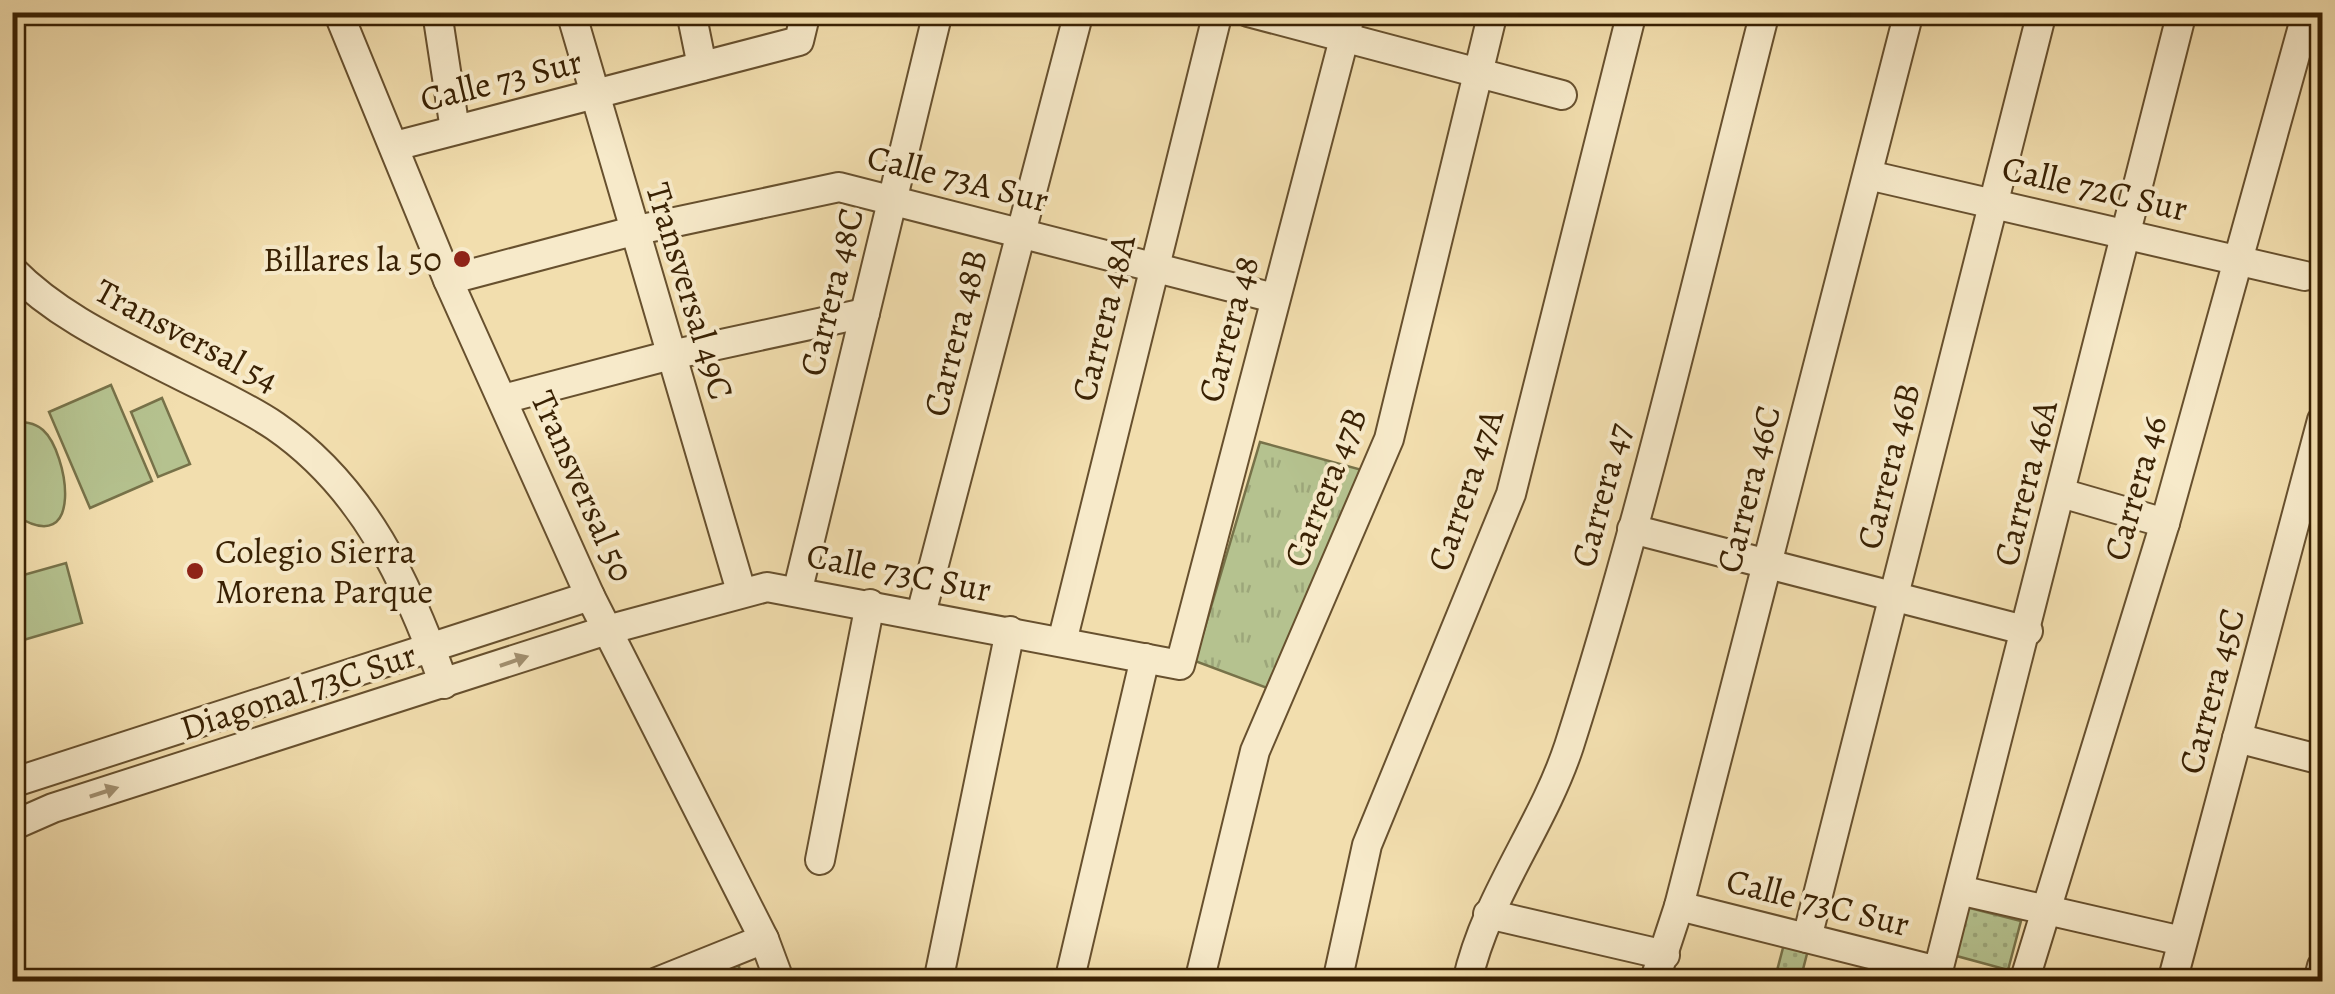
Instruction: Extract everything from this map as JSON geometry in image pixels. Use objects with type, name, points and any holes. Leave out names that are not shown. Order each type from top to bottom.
[{"type":"street","name":"Transversal 50","points":[[338,12],[448,280],[590,596],[764,939],[780,982]]},
{"type":"street","points":[[437,12],[456,130]]},
{"type":"street","name":"Transversal 49C","points":[[571,12],[741,591]]},
{"type":"street","points":[[692,12],[702,66]]},
{"type":"street","name":"Calle 73 Sur","points":[[395,146],[799,41],[806,12]]},
{"type":"street","name":"Carrera 48C","points":[[798,589],[938,12]]},
{"type":"street","name":"Carrera 48B","points":[[921,614],[1019,231],[1080,12]]},
{"type":"street","name":"Carrera 48A","points":[[1062,642],[1218,12]]},
{"type":"street","points":[[1248,12],[1348,25],[1478,72],[1562,96]]},
{"type":"street","name":"Carrera 47B","points":[[1199,982],[1255,752],[1389,439],[1493,12]]},
{"type":"street","name":"Carrera 47A","points":[[1337,982],[1366,844],[1511,494],[1632,12]]},
{"type":"street","name":"Carrera 47","points":[[1467,982],[1488,914],[1568,749],[1632,530],[1765,12]]},
{"type":"street","name":"Carrera 46C","points":[[1654,982],[1680,906],[1909,12]]},
{"type":"street","name":"Carrera 46B","points":[[1808,938],[2042,12]]},
{"type":"street","name":"Carrera 46A","points":[[1938,970],[2028,632],[2123,234],[2182,12]]},
{"type":"street","name":"Carrera 46","points":[[2024,982],[2165,523],[2307,12]]},
{"type":"street","name":"Carrera 48","points":[[1180,665],[1348,25]]},
{"type":"street","name":"Calle 72C Sur","points":[[1868,174],[2305,276]]},
{"type":"street","name":"Calle 73A Sur","points":[[448,280],[633,231],[839,186],[1274,298]]},
{"type":"street","name":"Transversal 54","points":[[12,270],[45,300],[101,334],[274,426],[325,468],[368,517],[432,648],[444,684]]},
{"type":"street","points":[[503,399],[670,355],[865,313]]},
{"type":"street","name":"Carrera 45C","points":[[2172,982],[2318,458],[2322,420]]},
{"type":"street","points":[[2061,494],[2165,523]]},
{"type":"street","points":[[1632,530],[2028,632]]},
{"type":"street","name":"Calle 73C Sur","points":[[607,630],[741,591],[798,589],[1180,665]]},
{"type":"street","name":"Diagonal 73C Sur","points":[[12,783],[590,596]]},
{"type":"street","points":[[820,860],[870,604]]},
{"type":"street","name":"Diagonal 73C Sur","points":[[12,826],[607,630]]},
{"type":"street","points":[[938,982],[1010,631]]},
{"type":"street","points":[[1068,982],[1145,658]]},
{"type":"street","points":[[2237,738],[2322,760]]},
{"type":"street","name":"Calle 73C Sur","points":[[1959,890],[2182,942]]},
{"type":"street","name":"Calle 73C Sur","points":[[1680,906],[1938,970]]},
{"type":"street","points":[[1488,914],[1665,955]]},
{"type":"street","points":[[658,982],[764,939]]},
{"type":"street","points":[[2318,982],[2322,966]]},
{"type":"green space","points":[[111,385],[152,481],[90,508],[49,412]]},
{"type":"green space","points":[[162,398],[190,464],[158,477],[131,412]]},
{"type":"green space","points":[[12,422],[25,422],[43,430],[59,459],[65,498],[62,514],[53,524],[38,525],[15,515]]},
{"type":"green space","points":[[1260,442],[1362,470],[1267,688],[1195,661]]},
{"type":"green space","points":[[66,563],[82,623],[13,643],[13,578]]},
{"type":"green space","points":[[1966,907],[2021,921],[2008,970],[1953,955]]},
{"type":"green space","points":[[1784,944],[1808,950],[1800,981],[1774,982]]},
{"type":"green space","points":[[738,964],[744,981],[696,981]]},
{"type":"place","name":"Billares la 50","points":[[462,259]]},
{"type":"place","name":"Colegio Sierra Morena Parque","points":[[195,571]]}]
